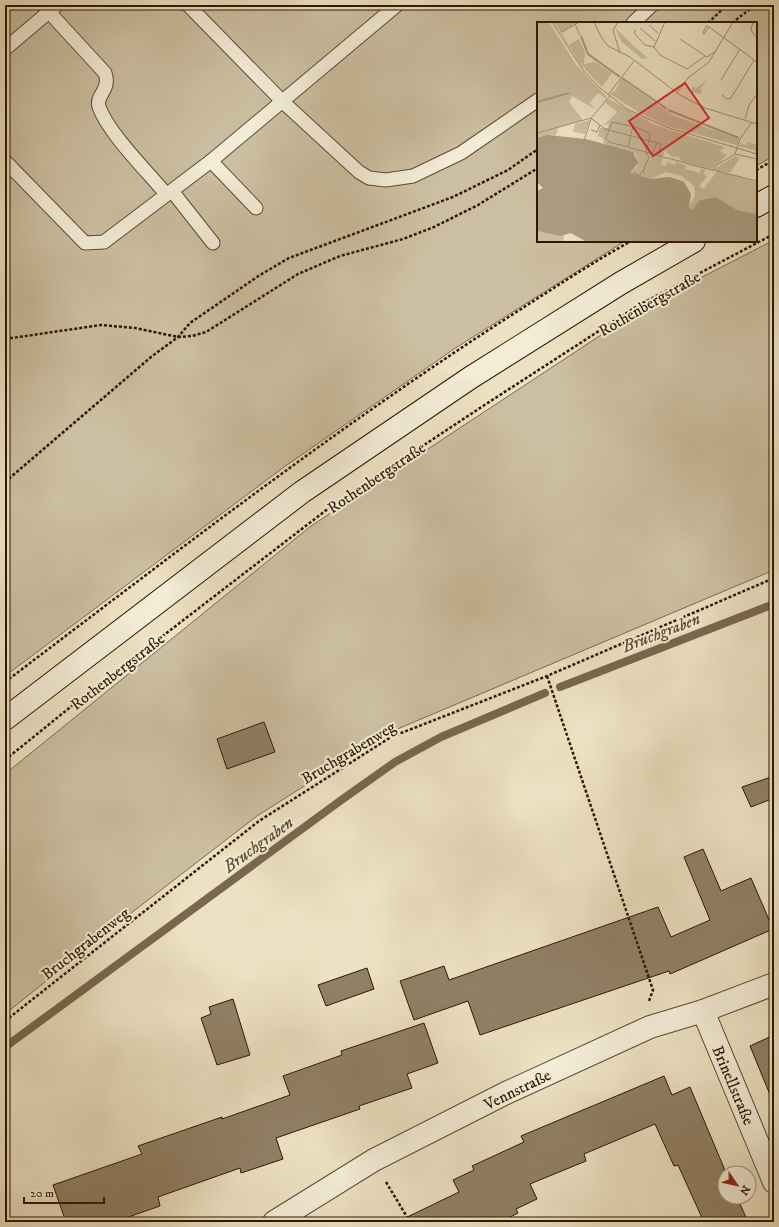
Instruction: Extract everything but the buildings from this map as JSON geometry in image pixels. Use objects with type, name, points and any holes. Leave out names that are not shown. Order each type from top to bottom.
[{"type":"main road","points":[[757,205],[774,196]]},
{"type":"main road","name":"Rothenbergstraße","points":[[5,719],[302,492],[470,378],[621,284],[692,242]]},
{"type":"main road","name":"Vennstraße","points":[[274,1222],[374,1160],[506,1093],[650,1027],[703,1011],[774,984]]},
{"type":"main road","name":"Brinellstraße","points":[[703,1011],[774,1182]]},
{"type":"lane","points":[[5,161],[85,243],[104,242],[211,161],[283,102],[396,5]]},
{"type":"lane","points":[[193,6],[283,102],[359,172],[369,178],[386,180],[413,176],[461,153],[537,101]]},
{"type":"lane","points":[[634,22],[646,7]]},
{"type":"lane","points":[[5,49],[53,8],[105,73],[107,81],[106,88],[100,96],[98,105],[107,125],[169,192],[213,243]]},
{"type":"lane","points":[[211,161],[256,208]]},
{"type":"path","points":[[709,22],[727,5]]},
{"type":"path","points":[[733,22],[755,5]]},
{"type":"path","points":[[5,482],[151,357],[178,337],[190,323],[260,275],[289,258],[453,197],[508,170],[537,150]]},
{"type":"path","points":[[757,169],[774,160]]},
{"type":"path","points":[[5,339],[101,325],[134,328],[178,337],[192,336],[206,332],[298,274],[340,256],[403,239],[434,227],[478,205],[537,169]]},
{"type":"path","name":"Rothenbergstraße","points":[[5,760],[73,705],[329,508],[639,305],[774,234]]},
{"type":"path","name":"Bruchgrabenweg","points":[[5,1021],[260,821],[391,737],[547,676],[774,578]]},
{"type":"path","points":[[547,676],[653,990],[645,1011],[650,1027]]},
{"type":"path","points":[[374,1160],[391,1193],[410,1222]]},
{"type":"shaded area","points":[[5,5],[774,5],[774,156],[757,165],[757,22],[537,22],[537,242],[623,242],[454,349],[284,467],[5,676]]},
{"type":"shaded area","points":[[774,240],[774,570],[388,733],[257,816],[135,910],[5,1014],[5,774],[311,526],[642,308]]},
{"type":"waterway","name":"Bruchgraben","points":[[560,687],[774,604]]},
{"type":"waterway","name":"Bruchgraben","points":[[5,1047],[395,762],[441,737],[545,693]]}]
